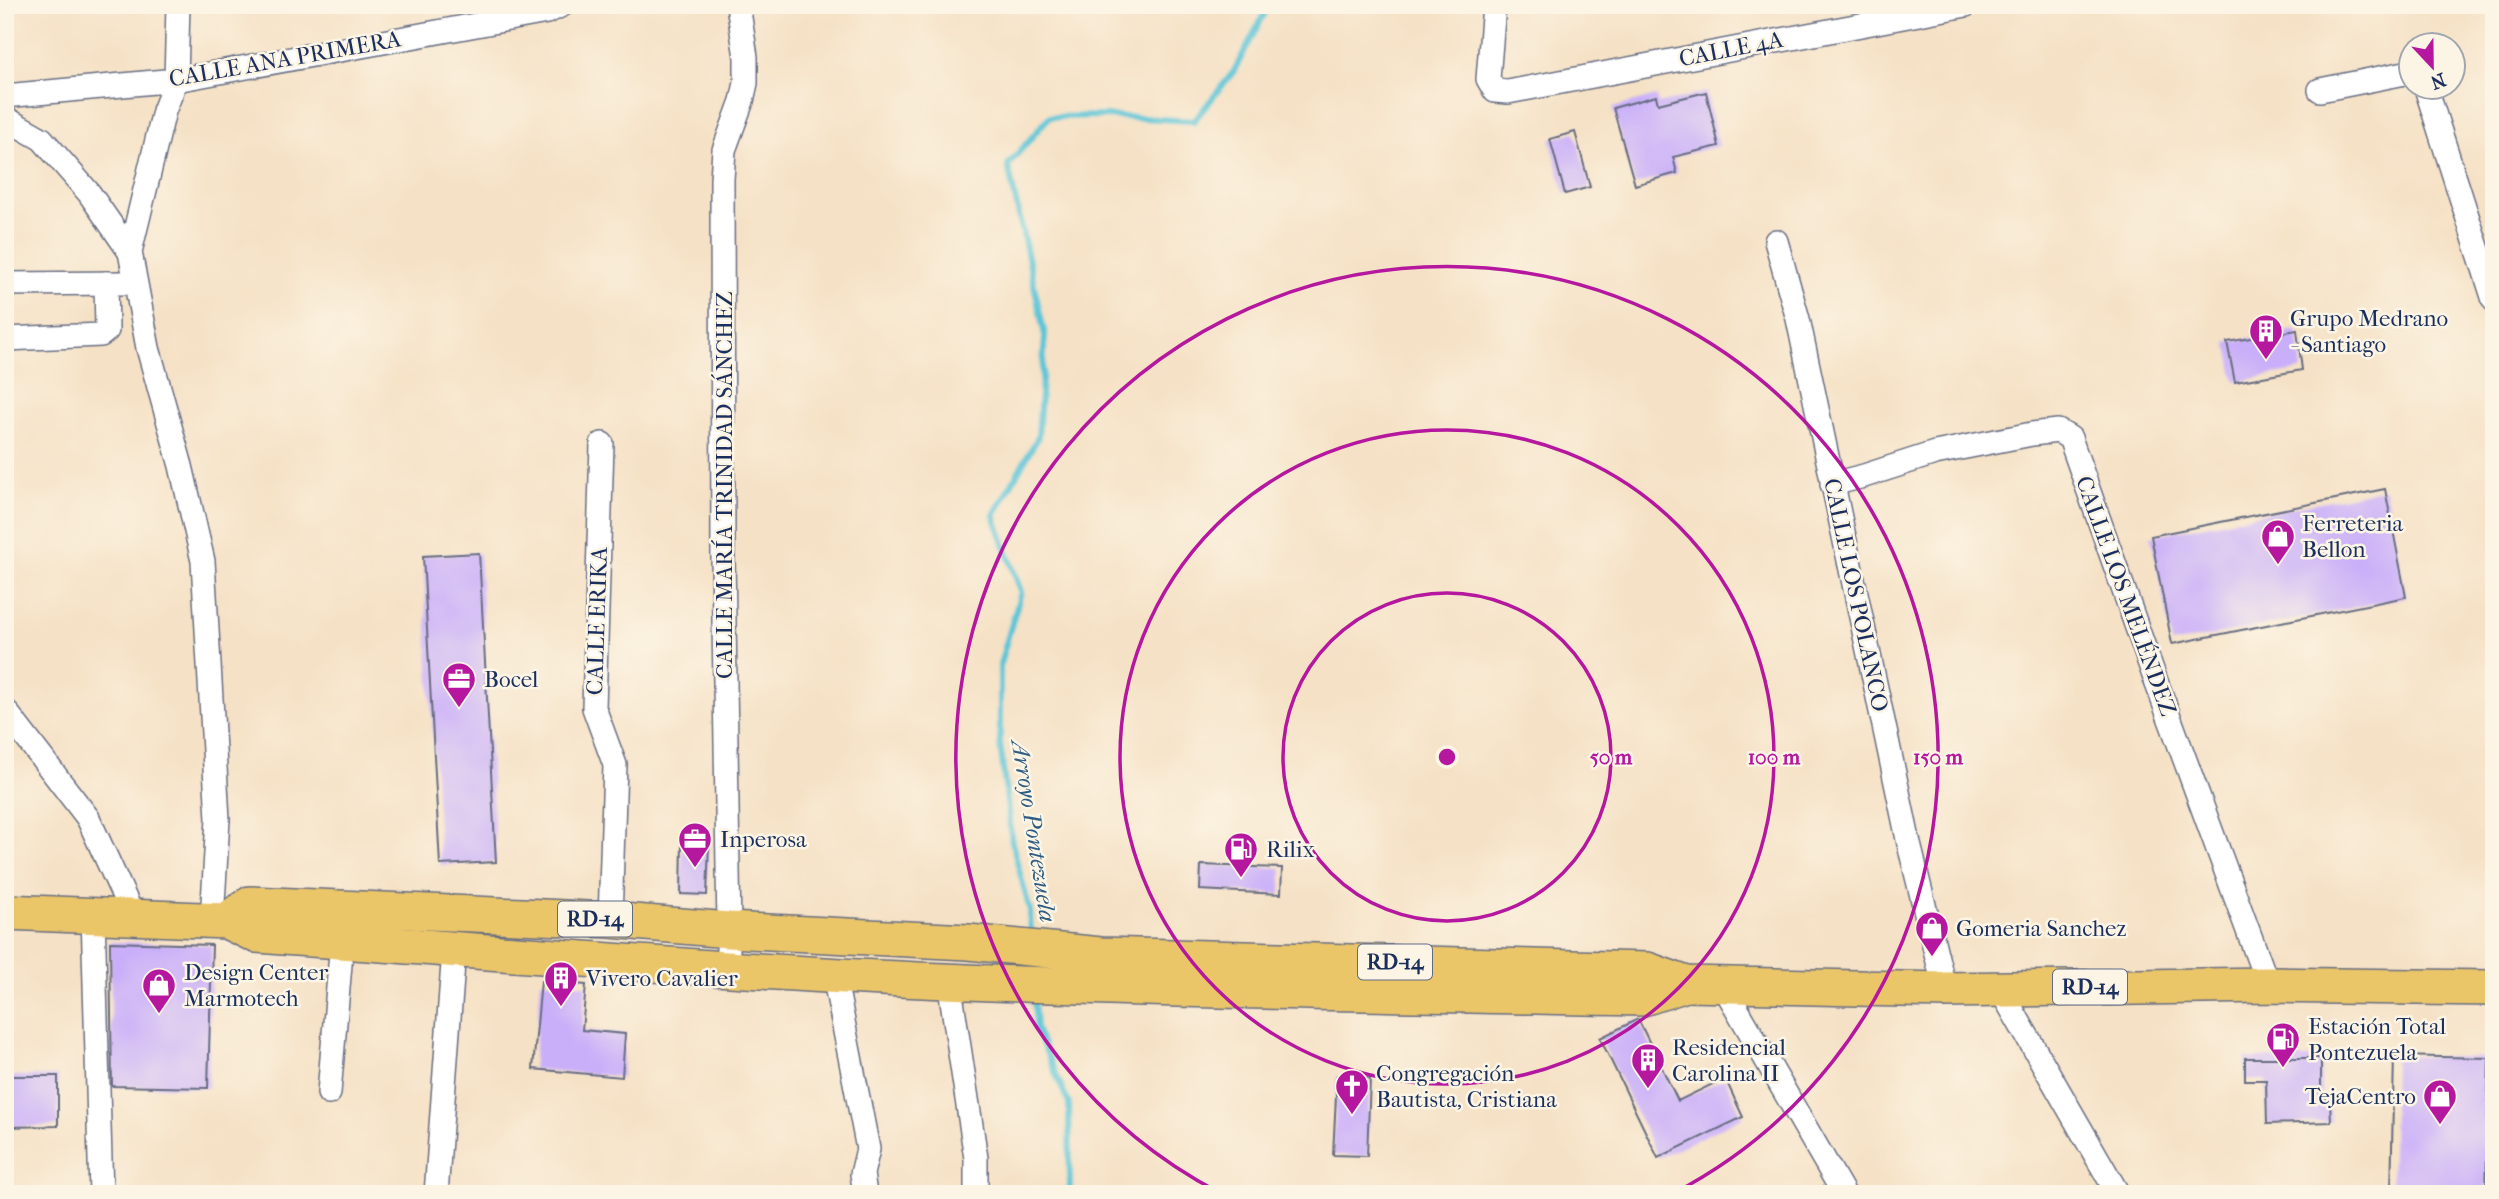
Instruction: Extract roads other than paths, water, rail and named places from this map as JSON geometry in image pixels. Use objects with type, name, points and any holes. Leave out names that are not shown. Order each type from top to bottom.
[{"type":"main road","name":"RD-14","points":[[219,920],[250,904],[610,920],[729,930],[968,942],[1102,971]]},
{"type":"main road","name":"RD-14","points":[[5,912],[219,920],[256,935],[727,969],[959,981],[1102,971],[1643,998],[1686,984],[1945,989],[2268,985],[2494,988]]},
{"type":"street","points":[[130,252],[164,111],[176,80],[178,5]]},
{"type":"street","name":"CALLE ANA PRIMERA","points":[[5,96],[176,80],[547,12],[562,5]]},
{"type":"street","name":"CALLE MARÍA TRINIDAD SÁNCHEZ","points":[[727,969],[729,930],[723,545],[722,179],[724,150],[746,83],[746,57],[738,5]]},
{"type":"street","name":"CALLE 4A","points":[[1494,5],[1488,79],[1495,91],[1508,92],[1966,5]]},
{"type":"street","points":[[2320,90],[2398,74]]},
{"type":"street","points":[[2430,102],[2494,300]]},
{"type":"street","points":[[5,118],[42,139],[89,193],[130,252],[148,348],[181,466],[203,562],[218,819],[219,920]]},
{"type":"street","name":"CALLE LOS POLANCO","points":[[1776,241],[1798,319],[1909,844],[1945,989]]},
{"type":"street","points":[[5,339],[101,335],[107,330],[106,283]]},
{"type":"street","points":[[5,285],[136,283]]},
{"type":"street","name":"CALLE LOS MELÉNDEZ","points":[[1832,484],[1936,453],[2032,434],[2058,431],[2070,438],[2268,985]]},
{"type":"street","name":"CALLE ERIKA","points":[[601,444],[594,708],[615,765],[610,920]]},
{"type":"street","points":[[5,710],[88,818],[133,916]]},
{"type":"street","points":[[93,914],[101,1194]]},
{"type":"street","points":[[330,1093],[342,941]]},
{"type":"street","points":[[436,1194],[454,950]]},
{"type":"street","points":[[834,975],[868,1149],[862,1174],[865,1194]]},
{"type":"street","points":[[959,981],[976,1158],[975,1194]]},
{"type":"street","points":[[1723,985],[1844,1194]]},
{"type":"street","points":[[2000,989],[2118,1194]]},
{"type":"waterway","name":"Arroyo Pontezuela","points":[[1031,937],[1030,911],[1012,843],[1000,743],[1000,664],[1021,592],[994,515],[1038,437],[1045,336],[1008,165],[1049,117],[1106,116],[1194,121],[1234,71],[1269,5]]},
{"type":"waterway","name":"Arroyo Pontezuela","points":[[1034,997],[1036,1029],[1069,1104],[1070,1194]]},
{"type":"place","name":"Grupo Medrano - Santiago","points":[[2266,361]]},
{"type":"place","name":"Ferreteria Bellon","points":[[2278,566]]},
{"type":"place","name":"Bocel","points":[[459,709]]},
{"type":"place","name":"Inperosa","points":[[695,869]]},
{"type":"place","name":"Rilix","points":[[1241,879]]},
{"type":"place","name":"Gomeria Sanchez","points":[[1932,958]]},
{"type":"place","name":"Vivero Cavalier","points":[[561,1008]]},
{"type":"place","name":"Design Center Marmotech","points":[[159,1015]]},
{"type":"place","name":"Estación Total Pontezuela","points":[[2283,1069]]},
{"type":"place","name":"Residencial Carolina II","points":[[1648,1090]]},
{"type":"place","name":"Congregación Bautista, Cristiana","points":[[1352,1116]]},
{"type":"place","name":"TejaCentro","points":[[2440,1126]]}]
